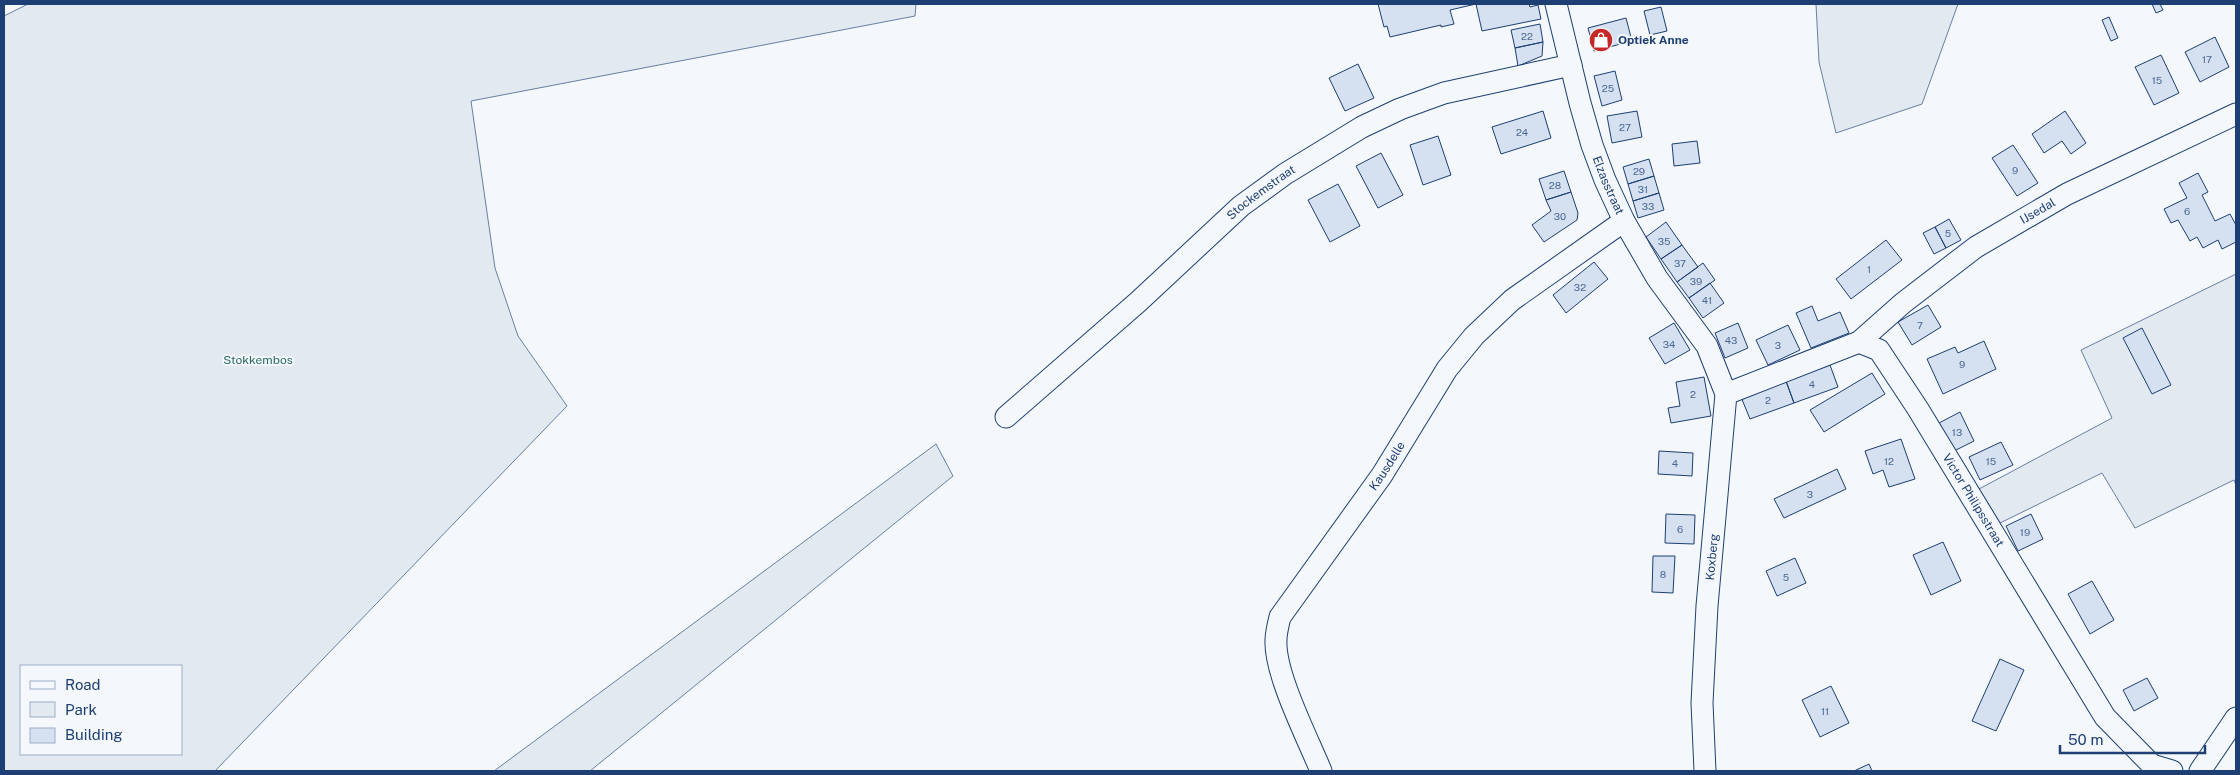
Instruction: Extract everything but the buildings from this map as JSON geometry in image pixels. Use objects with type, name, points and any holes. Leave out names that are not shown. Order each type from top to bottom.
[{"type":"street","name":"Elzasstraat","points":[[1556,4],[1592,144],[1605,180],[1624,221],[1657,278],[1707,346]]},
{"type":"street","name":"Stockemstraat","points":[[1006,417],[1138,302],[1241,206],[1285,174],[1362,127],[1400,109],[1444,93],[1571,64]]},
{"type":"street","name":"IJsedal","points":[[1860,342],[1903,303],[1976,246],[2067,194],[2236,114]]},
{"type":"street","name":"Kausdelle","points":[[1321,771],[1283,678],[1277,656],[1276,640],[1280,618],[1382,475],[1447,369],[1474,336],[1512,300],[1624,221]]},
{"type":"street","points":[[1726,394],[1860,342]]},
{"type":"street","name":"Victor Philipsstraat","points":[[1860,342],[1879,350],[1918,408],[2105,717],[2152,765],[2172,771]]},
{"type":"street","name":"Koxberg","points":[[1706,771],[1702,703],[1707,606],[1726,394],[1707,346]]},
{"type":"street","points":[[2200,771],[2236,718]]},
{"type":"green space","name":"Stokkembos","points":[[28,4],[916,4],[915,16],[471,101],[495,268],[518,336],[567,406],[215,771],[4,771],[4,16]]},
{"type":"green space","points":[[1816,4],[1958,4],[1922,104],[1836,133],[1819,62]]},
{"type":"green space","points":[[2236,274],[2236,485],[2234,480],[2135,528],[2102,473],[2000,523],[1979,489],[2112,418],[2081,350]]},
{"type":"green space","points":[[936,444],[953,476],[590,771],[494,771]]},
{"type":"place","name":"Optiek Anne","points":[[1601,40]]}]
